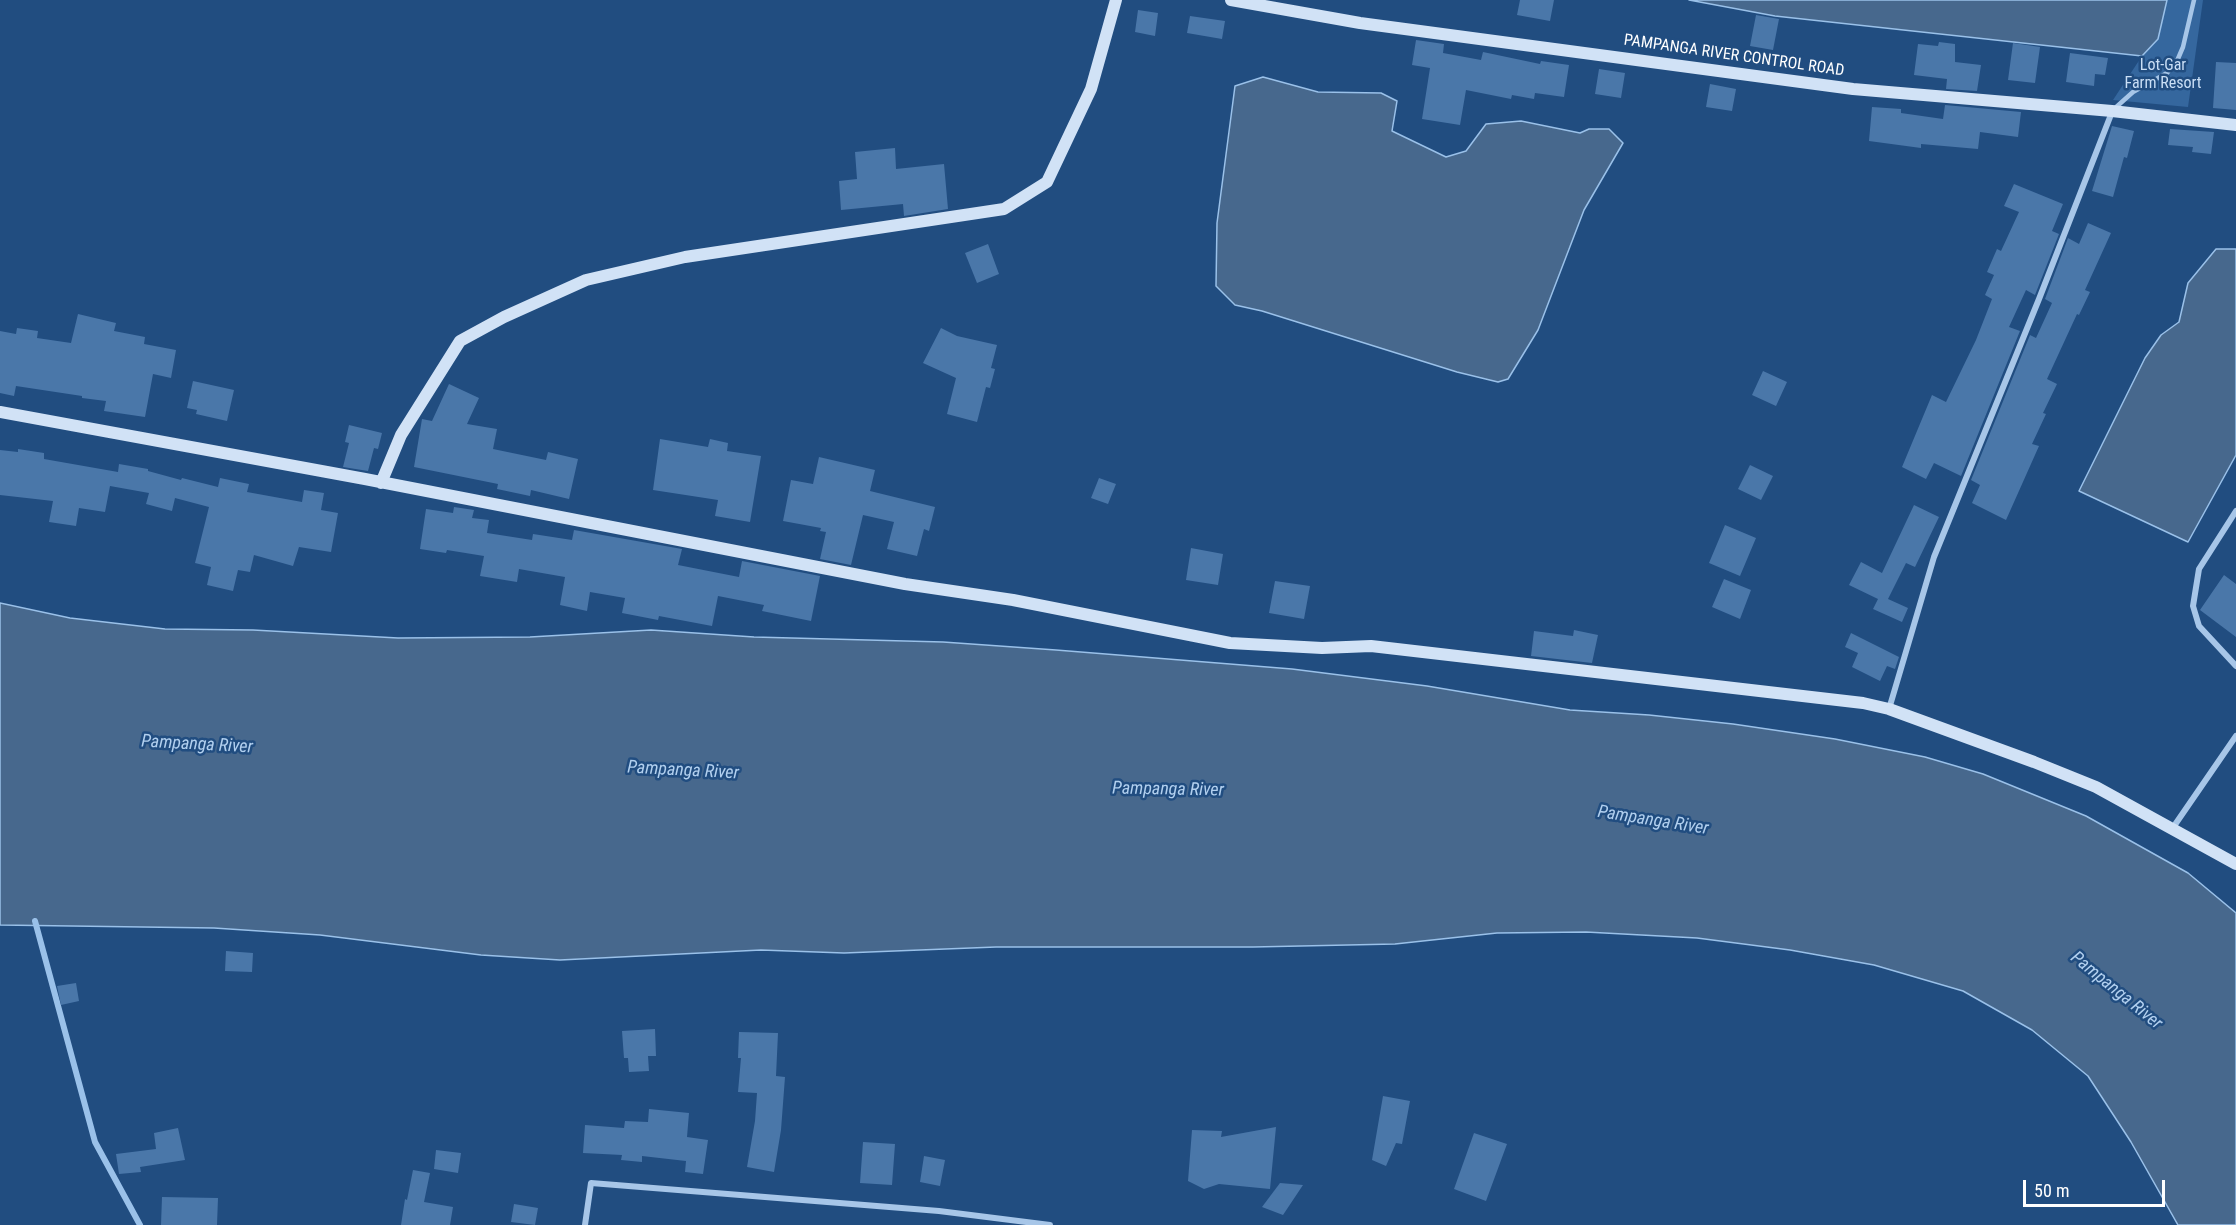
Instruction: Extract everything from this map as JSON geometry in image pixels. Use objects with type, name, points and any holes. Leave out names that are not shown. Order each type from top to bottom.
[{"type":"street","points":[[381,483],[401,435],[460,341],[504,316],[586,280],[685,257],[1004,209],[1047,182],[1091,89],[1116,0]]},
{"type":"street","name":"PAMPANGA RIVER CONTROL ROAD","points":[[1231,0],[1360,23],[1853,89],[2112,111],[2236,125]]},
{"type":"street","points":[[1889,709],[1934,557],[2039,299],[2112,111]]},
{"type":"street","points":[[0,412],[904,584],[1013,600],[1230,643],[1322,648],[1371,646],[1863,703],[1889,709],[2096,787],[2236,864]]},
{"type":"street","points":[[2236,511],[2199,569],[2193,606],[2199,626],[2236,666]]},
{"type":"street","points":[[2172,829],[2236,736]]},
{"type":"street","points":[[585,1225],[591,1183],[939,1211],[1050,1225]]},
{"type":"lane","points":[[2112,111],[2133,92],[2167,72],[2177,62],[2183,47],[2194,0]]},
{"type":"green space","name":"Lot-Gar Farm Resort","points":[[2167,0],[2203,0],[2188,107],[2113,100],[2142,56],[2158,39]]},
{"type":"water","points":[[1689,0],[2167,0],[2158,39],[2142,56],[1775,16]]},
{"type":"water","points":[[1263,77],[1318,92],[1381,93],[1397,101],[1392,131],[1446,157],[1466,151],[1486,124],[1521,121],[1580,133],[1589,129],[1609,129],[1623,143],[1584,210],[1538,330],[1508,379],[1498,382],[1457,372],[1262,311],[1235,305],[1216,286],[1217,223],[1235,86]]},
{"type":"water","points":[[2216,249],[2236,249],[2236,455],[2188,542],[2079,491],[2145,358],[2161,335],[2179,322],[2188,283]]},
{"type":"water","name":"Pampanga River","points":[[0,603],[70,618],[165,629],[253,630],[398,638],[530,637],[651,630],[754,637],[943,642],[1056,650],[1292,669],[1427,686],[1570,710],[1733,724],[1835,739],[1925,757],[1983,774],[2086,816],[2188,873],[2236,913],[2236,1225],[2178,1225],[2131,1142],[2088,1076],[2032,1030],[1963,991],[1874,965],[1790,950],[1697,938],[1586,932],[1497,933],[1395,944],[1253,947],[996,947],[844,953],[761,950],[560,960],[481,955],[320,935],[214,928],[0,925]]},
{"type":"building","points":[[1520,0],[1554,0],[1550,21],[1517,15]]},
{"type":"building","points":[[1138,10],[1158,13],[1155,36],[1135,32]]},
{"type":"building","points":[[1756,15],[1779,19],[1773,50],[1750,46]]},
{"type":"building","points":[[1190,16],[1225,21],[1222,39],[1187,33]]},
{"type":"building","points":[[1416,40],[1444,44],[1443,53],[1481,60],[1483,52],[1540,64],[1541,61],[1569,65],[1564,97],[1535,93],[1534,99],[1512,95],[1511,99],[1466,90],[1460,125],[1422,119],[1430,68],[1412,65]]},
{"type":"building","points":[[1939,42],[1955,44],[1955,62],[1981,65],[1977,91],[1946,89],[1947,79],[1914,75],[1918,44],[1938,46]]},
{"type":"building","points":[[2013,43],[2040,47],[2035,83],[2008,80]]},
{"type":"building","points":[[2070,53],[2108,58],[2105,75],[2095,74],[2094,86],[2066,82]]},
{"type":"building","points":[[2216,62],[2236,63],[2236,110],[2213,108]]},
{"type":"building","points":[[1599,69],[1625,73],[1621,98],[1595,94]]},
{"type":"building","points":[[1710,84],[1736,89],[1732,111],[1706,107]]},
{"type":"building","points":[[1945,105],[2021,112],[2018,137],[1980,132],[1978,149],[1921,144],[1921,148],[1869,141],[1872,107],[1901,109],[1901,113],[1943,119]]},
{"type":"building","points":[[2112,126],[2134,131],[2113,197],[2092,191]]},
{"type":"building","points":[[2170,129],[2214,132],[2211,154],[2192,152],[2193,147],[2168,145]]},
{"type":"building","points":[[895,148],[896,169],[944,164],[948,209],[904,216],[903,204],[841,210],[839,181],[857,179],[855,152]]},
{"type":"building","points":[[2014,184],[2063,204],[2052,231],[2059,234],[2035,295],[2026,290],[2009,327],[2020,331],[1961,476],[1934,463],[1926,479],[1902,467],[1932,395],[1946,402],[1976,340],[1992,299],[1985,295],[1994,275],[1987,272],[1997,249],[2001,251],[2019,212],[2004,206]]},
{"type":"building","points":[[2088,223],[2111,233],[2085,290],[2090,292],[2079,315],[2077,314],[2047,379],[2057,384],[2032,444],[2039,446],[2006,520],[1972,503],[1980,485],[1971,480],[2030,335],[2036,338],[2052,303],[2045,299],[2068,238],[2079,244]]},
{"type":"building","points":[[988,244],[999,274],[977,283],[965,253]]},
{"type":"building","points":[[78,314],[116,323],[114,331],[145,337],[144,344],[176,350],[171,378],[153,374],[145,417],[104,411],[106,401],[82,398],[82,396],[16,386],[14,396],[0,393],[0,331],[16,334],[17,328],[38,331],[37,338],[71,343]]},
{"type":"building","points":[[941,328],[957,336],[997,345],[991,368],[995,369],[990,388],[986,387],[977,422],[947,414],[956,378],[923,363]]},
{"type":"building","points":[[1763,371],[1787,382],[1776,406],[1752,395]]},
{"type":"building","points":[[193,381],[234,390],[227,421],[196,414],[197,410],[187,408]]},
{"type":"building","points":[[449,384],[479,398],[467,424],[497,429],[493,449],[546,460],[548,452],[578,459],[569,499],[531,490],[530,496],[497,489],[498,484],[414,467],[422,419],[432,421]]},
{"type":"building","points":[[349,425],[382,433],[378,449],[374,448],[368,471],[343,467],[349,443],[345,442]]},
{"type":"building","points":[[660,439],[708,447],[710,439],[728,443],[727,451],[761,456],[750,522],[715,516],[718,500],[653,490]]},
{"type":"building","points":[[18,449],[44,453],[44,459],[118,472],[119,464],[218,487],[220,478],[249,484],[247,492],[302,502],[304,490],[324,493],[321,510],[338,513],[331,552],[299,547],[293,566],[254,555],[250,572],[238,570],[233,591],[207,585],[211,567],[195,563],[209,507],[175,498],[172,511],[146,504],[149,493],[110,486],[105,512],[79,508],[76,526],[49,522],[53,501],[0,495],[0,450],[18,452]]},
{"type":"building","points":[[819,457],[875,470],[870,491],[935,507],[929,531],[924,529],[917,556],[887,549],[894,522],[863,515],[851,565],[820,559],[826,532],[820,531],[821,528],[783,521],[791,480],[813,484]]},
{"type":"building","points":[[1750,465],[1773,476],[1761,500],[1738,489]]},
{"type":"building","points":[[1099,478],[1116,484],[1108,504],[1091,498]]},
{"type":"building","points":[[1914,505],[1939,517],[1915,567],[1906,563],[1888,599],[1908,608],[1902,622],[1873,609],[1878,599],[1849,585],[1861,562],[1882,573]]},
{"type":"building","points":[[454,507],[474,510],[472,518],[489,520],[487,533],[532,540],[533,534],[572,540],[574,530],[682,549],[678,565],[739,577],[742,561],[820,576],[811,621],[762,611],[764,605],[718,596],[712,626],[659,616],[658,620],[622,613],[625,598],[590,592],[587,611],[560,605],[565,577],[519,569],[517,582],[480,576],[484,556],[447,550],[446,553],[420,549],[426,509],[453,513]]},
{"type":"building","points":[[1725,525],[1756,538],[1740,576],[1709,563]]},
{"type":"building","points":[[1191,548],[1223,554],[1218,585],[1186,580]]},
{"type":"building","points":[[2224,575],[2236,584],[2236,637],[2200,610]]},
{"type":"building","points":[[1724,579],[1751,590],[1740,619],[1712,607]]},
{"type":"building","points":[[1275,581],[1310,586],[1304,619],[1269,613]]},
{"type":"building","points":[[1574,630],[1598,635],[1592,663],[1531,656],[1534,631],[1573,636]]},
{"type":"building","points":[[1851,633],[1899,657],[1895,669],[1887,666],[1880,681],[1852,667],[1858,653],[1845,647]]},
{"type":"building","points":[[226,951],[253,953],[252,972],[225,971]]},
{"type":"building","points":[[76,983],[79,1001],[61,1005],[57,986]]},
{"type":"building","points":[[655,1029],[656,1056],[648,1056],[649,1071],[629,1072],[628,1058],[624,1058],[622,1031]]},
{"type":"building","points":[[739,1032],[778,1033],[776,1076],[785,1077],[781,1130],[774,1172],[747,1167],[757,1093],[738,1092],[741,1058],[738,1058]]},
{"type":"building","points":[[1383,1096],[1410,1101],[1402,1144],[1396,1143],[1386,1166],[1372,1160]]},
{"type":"building","points":[[649,1109],[689,1113],[687,1137],[708,1140],[703,1174],[685,1172],[686,1161],[642,1156],[642,1162],[621,1160],[622,1155],[583,1153],[585,1125],[624,1128],[625,1121],[648,1122]]},
{"type":"building","points":[[1276,1127],[1270,1189],[1219,1184],[1204,1189],[1188,1181],[1192,1130],[1222,1131],[1221,1137]]},
{"type":"building","points":[[178,1128],[185,1160],[140,1167],[141,1172],[119,1174],[116,1154],[156,1149],[154,1133]]},
{"type":"building","points":[[1474,1133],[1507,1144],[1486,1201],[1454,1189]]},
{"type":"building","points":[[863,1142],[895,1144],[892,1185],[860,1183]]},
{"type":"building","points":[[436,1150],[461,1153],[458,1173],[434,1169]]},
{"type":"building","points":[[924,1156],[945,1160],[940,1186],[920,1182]]},
{"type":"building","points":[[413,1170],[430,1173],[424,1202],[453,1207],[450,1225],[401,1225]]},
{"type":"building","points":[[1280,1183],[1303,1185],[1283,1215],[1262,1207]]},
{"type":"building","points":[[162,1197],[218,1198],[217,1225],[161,1225]]},
{"type":"building","points":[[514,1204],[538,1208],[535,1225],[511,1222]]},
{"type":"waterway","points":[[35,921],[95,1142],[140,1225]]}]
